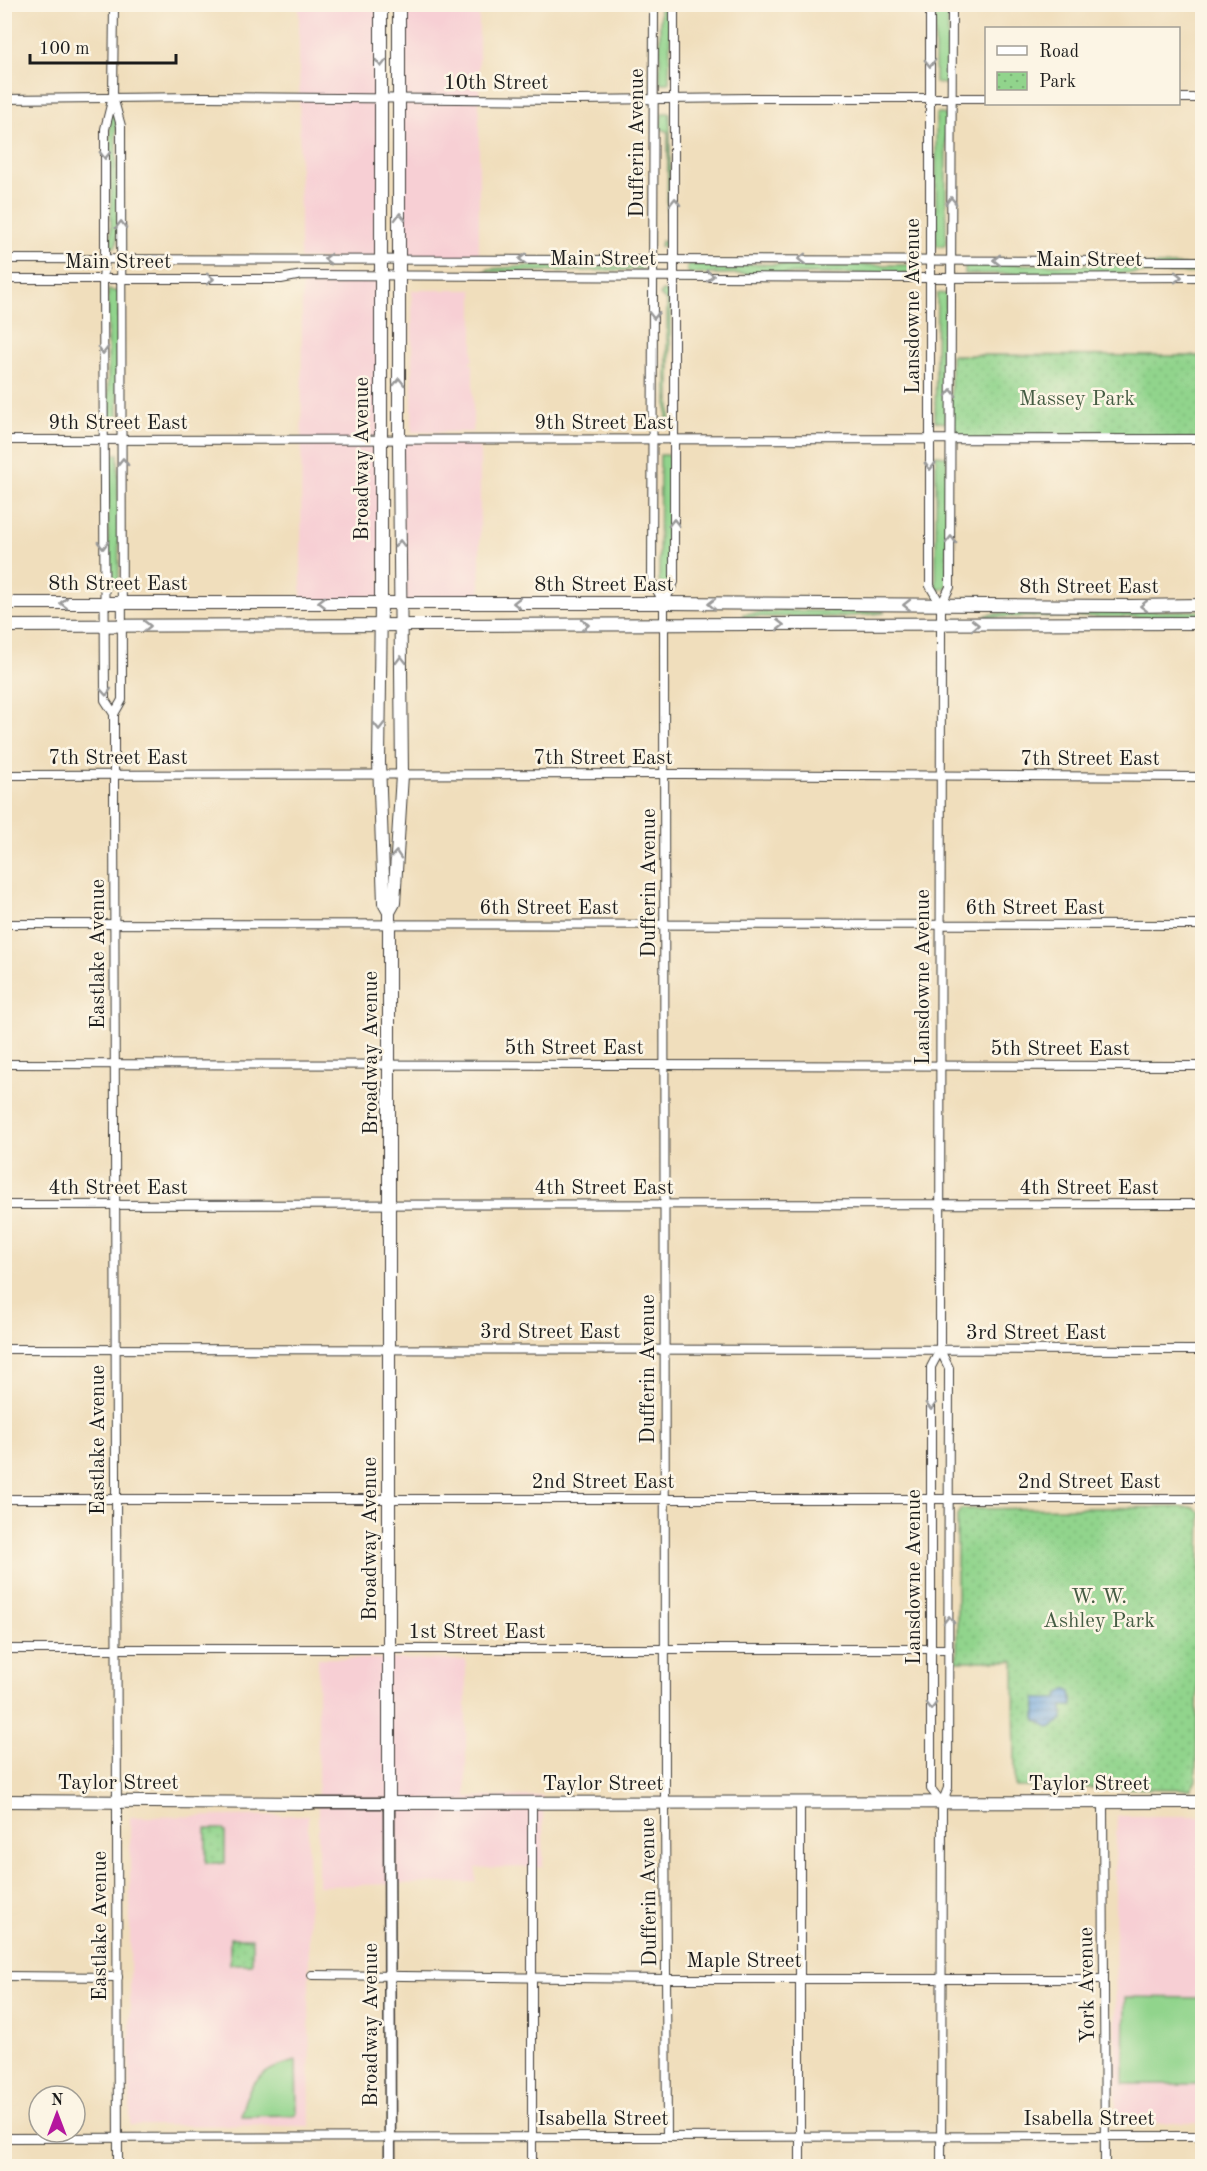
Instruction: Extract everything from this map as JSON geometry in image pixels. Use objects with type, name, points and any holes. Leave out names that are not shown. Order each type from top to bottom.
[{"type":"main road","name":"Broadway Avenue","points":[[381,4],[379,776],[384,903],[389,918]]},
{"type":"main road","name":"Broadway Avenue","points":[[389,1803],[389,918],[394,903],[402,776],[399,4]]},
{"type":"main road","name":"8th Street East","points":[[4,603],[381,602],[1128,606],[1203,604]]},
{"type":"main road","name":"8th Street East","points":[[4,626],[1203,623]]},
{"type":"main road","name":"Taylor Street","points":[[4,1801],[312,1803]]},
{"type":"main road","name":"Taylor Street","points":[[389,1803],[1203,1802]]},
{"type":"street","name":"Eastlake Avenue","points":[[114,4],[113,97],[105,129],[103,279],[105,700],[114,714]]},
{"type":"street","name":"Dufferin Avenue","points":[[654,4],[652,581],[664,603],[666,774],[667,2136]]},
{"type":"street","name":"Dufferin Avenue","points":[[664,603],[674,582],[674,4]]},
{"type":"street","name":"Lansdowne Avenue","points":[[930,4],[930,586],[940,605],[941,625],[940,1350],[931,1367],[930,1649],[931,1789],[942,1803]]},
{"type":"street","name":"Lansdowne Avenue","points":[[940,605],[950,587],[952,4]]},
{"type":"street","name":"Eastlake Avenue","points":[[113,97],[122,126],[122,700],[114,714],[118,2166]]},
{"type":"street","name":"10th Street","points":[[4,99],[113,97],[654,100],[674,98],[985,98]]},
{"type":"street","points":[[1180,98],[1203,98]]},
{"type":"street","name":"Main Street","points":[[4,259],[1203,261]]},
{"type":"street","name":"Main Street","points":[[4,279],[270,279],[302,276],[1203,277]]},
{"type":"street","name":"9th Street East","points":[[4,440],[1203,439]]},
{"type":"street","name":"7th Street East","points":[[4,775],[666,774],[1203,777]]},
{"type":"street","name":"6th Street East","points":[[4,924],[389,918],[665,924],[1203,925]]},
{"type":"street","name":"5th Street East","points":[[4,1064],[1203,1066]]},
{"type":"street","name":"4th Street East","points":[[4,1205],[1203,1204]]},
{"type":"street","name":"3rd Street East","points":[[4,1349],[1203,1350]]},
{"type":"street","name":"Lansdowne Avenue","points":[[940,1350],[950,1368],[948,1788],[942,1803],[941,2166]]},
{"type":"street","name":"2nd Street East","points":[[4,1499],[1203,1499]]},
{"type":"street","name":"1st Street East","points":[[4,1648],[949,1649]]},
{"type":"street","name":"York Avenue","points":[[1103,1802],[1105,2166]]},
{"type":"street","name":"Taylor Street","points":[[312,1803],[389,1803]]},
{"type":"street","name":"Broadway Avenue","points":[[389,1803],[390,2166]]},
{"type":"street","points":[[532,1803],[532,2166]]},
{"type":"street","points":[[800,1803],[800,2166]]},
{"type":"street","name":"Maple Street","points":[[312,1975],[666,1979],[1103,1979]]},
{"type":"street","points":[[4,1976],[118,1977]]},
{"type":"street","name":"Isabella Street","points":[[4,2138],[1203,2136]]},
{"type":"shaded area","points":[[299,5],[381,5],[380,259],[300,259]]},
{"type":"shaded area","points":[[399,5],[479,5],[479,259],[400,259]]},
{"type":"shaded area","points":[[302,275],[380,276],[381,602],[301,602]]},
{"type":"shaded area","points":[[412,290],[473,290],[473,360],[470,364],[473,364],[473,432],[412,432]]},
{"type":"shaded area","points":[[399,440],[480,440],[480,603],[400,603]]},
{"type":"shaded area","points":[[318,1658],[466,1660],[466,1797],[543,1796],[543,1867],[476,1868],[476,1882],[318,1886]]},
{"type":"shaded area","points":[[308,1815],[310,2126],[130,2125],[130,1817]]},
{"type":"shaded area","points":[[1117,1816],[1202,1816],[1202,2123],[1116,2123],[1115,1863]]},
{"type":"green space","points":[[660,5],[671,5],[669,83],[660,83]]},
{"type":"green space","points":[[935,5],[948,5],[948,82],[946,84],[935,83]]},
{"type":"green space","points":[[116,113],[117,243],[115,247],[111,247],[110,115]]},
{"type":"green space","points":[[662,113],[670,114],[670,243],[668,247],[660,246],[661,241],[667,242],[668,132],[660,128]]},
{"type":"green space","points":[[938,113],[946,115],[946,244],[944,246],[936,244],[936,115]]},
{"type":"green space","points":[[690,264],[919,265],[917,274],[690,274],[687,266]]},
{"type":"green space","points":[[965,264],[1194,265],[1194,273],[965,274]]},
{"type":"green space","points":[[527,266],[643,266],[644,270],[484,272],[489,269]]},
{"type":"green space","points":[[109,290],[119,292],[118,424],[108,423]]},
{"type":"green space","points":[[662,291],[670,292],[670,424],[662,425],[661,419],[667,422],[667,302],[660,295]]},
{"type":"green space","points":[[937,293],[946,294],[946,421],[944,423],[935,421]]},
{"type":"green space","name":"Massey Park","points":[[951,355],[1202,356],[1202,439],[951,440]]},
{"type":"green space","points":[[118,454],[119,584],[110,586],[108,585],[108,457]]},
{"type":"green space","points":[[660,455],[670,457],[670,578],[668,583],[662,585],[659,581]]},
{"type":"green space","points":[[936,455],[947,456],[947,588],[936,590]]},
{"type":"green space","points":[[777,611],[884,611],[884,613],[841,617],[743,617],[743,614]]},
{"type":"green space","points":[[1017,611],[1202,611],[1202,617],[986,617],[986,615]]},
{"type":"green space","name":"W. W. Ashley Park","points":[[1194,1507],[1201,1513],[1196,1781],[1190,1789],[1015,1787],[1014,1661],[957,1661],[957,1515],[961,1509]]},
{"type":"green space","points":[[206,1829],[222,1829],[225,1832],[225,1863],[206,1863]]},
{"type":"green space","points":[[230,1938],[252,1938],[252,1964],[230,1964]]},
{"type":"green space","points":[[1125,1997],[1202,1998],[1202,2084],[1124,2084]]},
{"type":"green space","points":[[296,2061],[297,2112],[294,2115],[241,2116],[247,2094],[258,2078],[274,2068]]},
{"type":"water","points":[[1066,1689],[1071,1692],[1073,1706],[1063,1706],[1063,1720],[1050,1728],[1036,1720],[1036,1699],[1058,1699],[1059,1694]]}]
